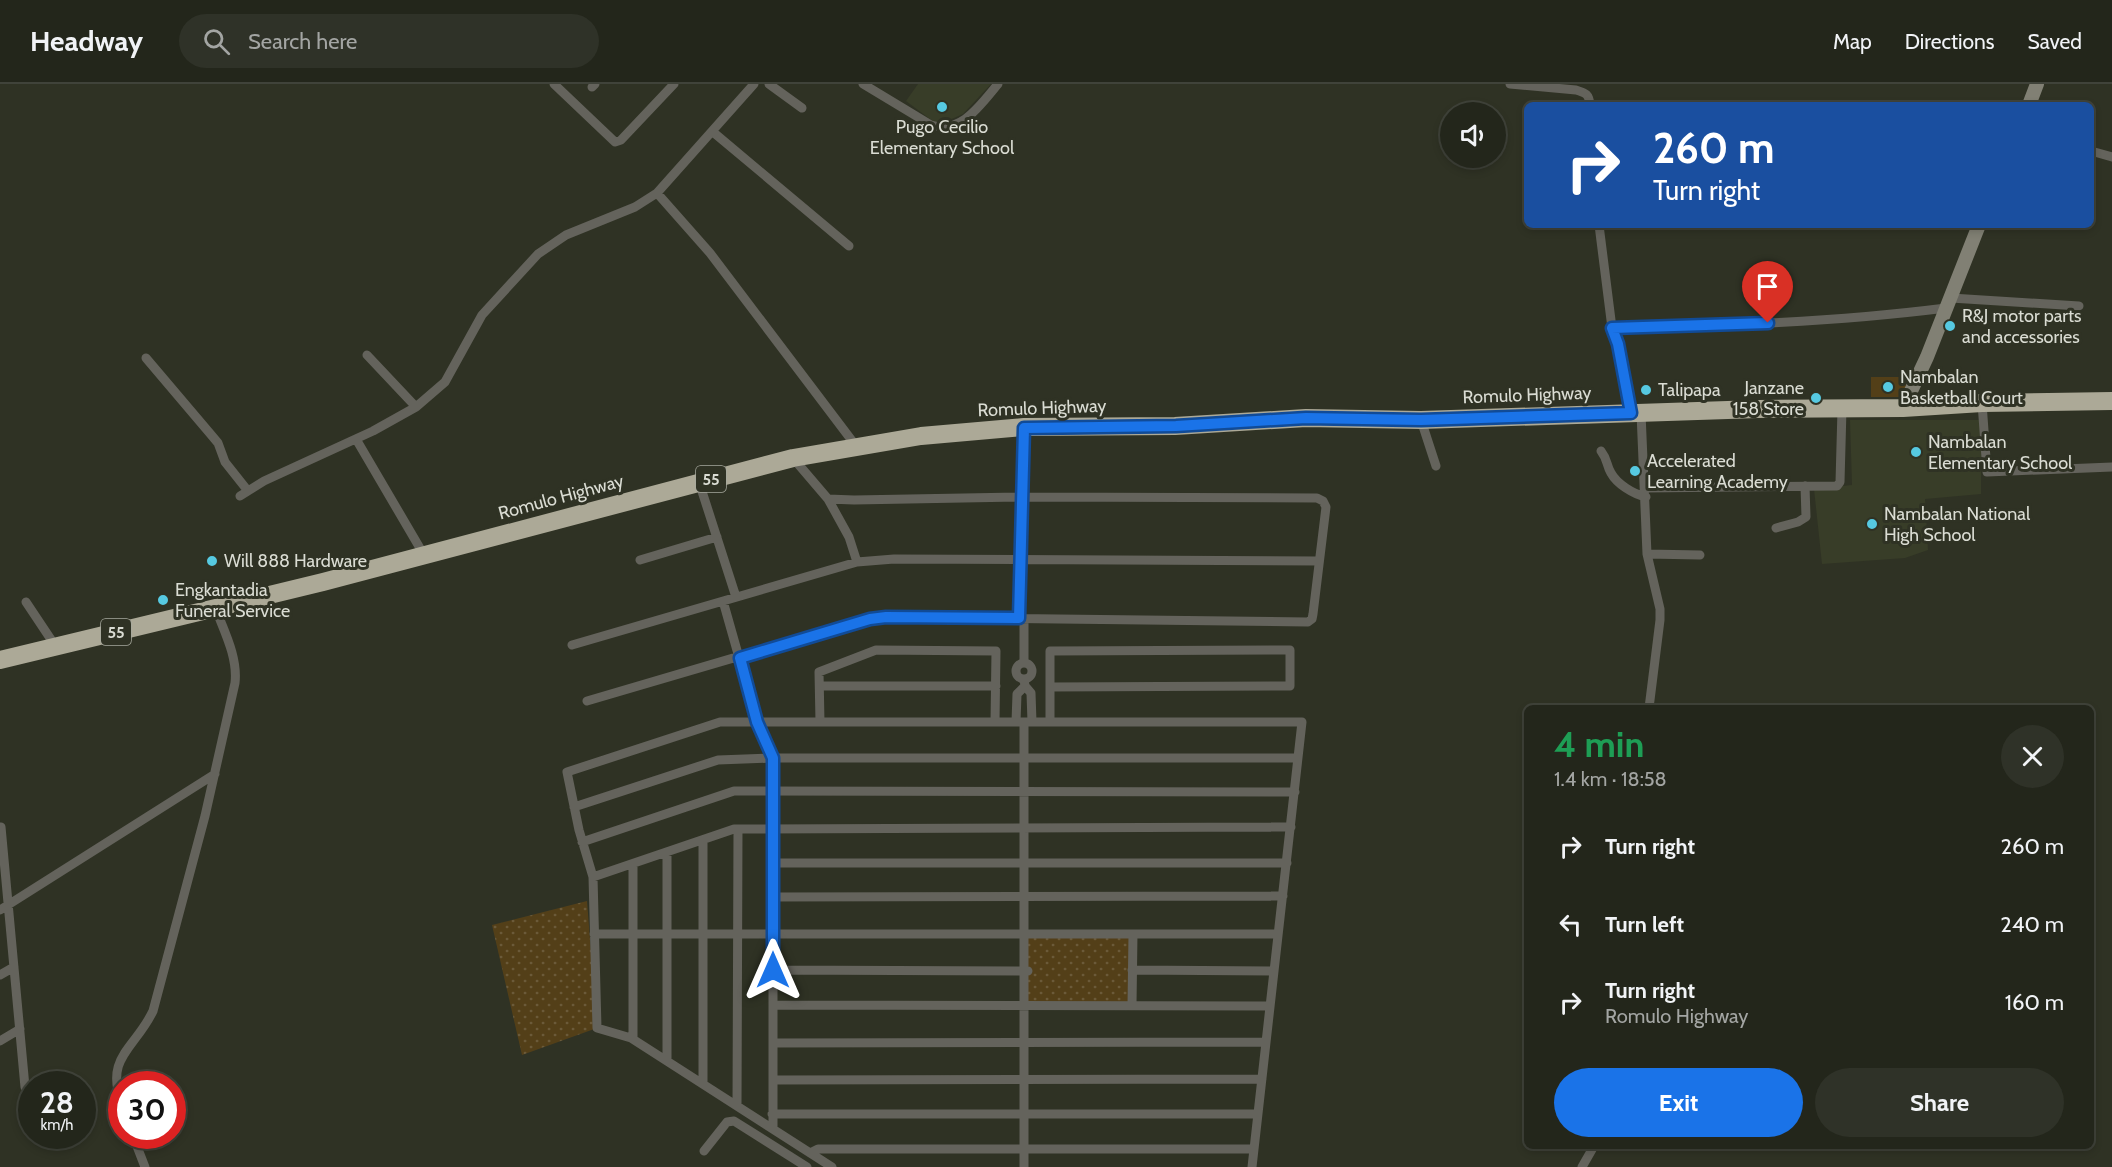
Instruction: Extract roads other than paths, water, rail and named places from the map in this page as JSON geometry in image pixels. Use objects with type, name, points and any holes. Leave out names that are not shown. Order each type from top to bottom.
[{"type":"highway","name":"Romulo Highway","points":[[0,660],[289,591],[793,458],[921,436],[1024,428],[1176,426],[1306,418],[1421,420],[2112,401]]},
{"type":"main road","points":[[2030,102],[2037,84]]},
{"type":"main road","points":[[1903,408],[1978,228]]},
{"type":"street","points":[[554,84],[615,142],[621,140],[674,84]]},
{"type":"street","points":[[146,358],[218,443],[225,462],[244,493],[264,481],[389,423],[416,407],[445,382],[482,315],[538,254],[566,235],[635,207],[657,193],[754,84]]},
{"type":"street","points":[[769,84],[802,108]]},
{"type":"street","points":[[863,84],[939,128],[967,120],[998,84]]},
{"type":"street","points":[[1510,84],[1576,90],[1586,93],[1590,102]]},
{"type":"street","points":[[713,132],[849,246]]},
{"type":"street","points":[[2094,152],[2112,157]]},
{"type":"street","points":[[657,193],[710,253],[856,446]]},
{"type":"street","points":[[1599,228],[1612,328],[1636,413],[1645,493],[1647,554],[1660,609],[1649,705]]},
{"type":"street","points":[[1612,328],[1709,327],[1797,322],[1877,316],[1948,303],[2079,306]]},
{"type":"street","points":[[367,356],[416,407]]},
{"type":"street","points":[[1982,403],[1987,472],[2112,467]]},
{"type":"street","points":[[1601,451],[1613,475],[1634,494],[1837,486],[1840,482],[1842,409]]},
{"type":"street","points":[[1421,420],[1436,466]]},
{"type":"street","points":[[1024,428],[1021,559],[1024,662],[1016,670],[1031,693],[1024,722],[1024,934],[1027,970],[1024,1005],[1024,1167]]},
{"type":"street","points":[[356,439],[424,555]]},
{"type":"street","points":[[793,458],[828,499],[849,537],[857,562]]},
{"type":"street","points":[[699,482],[736,597]]},
{"type":"street","points":[[1776,528],[1798,522],[1806,517],[1805,486]]},
{"type":"street","points":[[587,701],[870,619],[886,617],[1308,622],[1312,619],[1326,507],[1322,499],[1022,497],[828,499]]},
{"type":"street","points":[[640,560],[717,537]]},
{"type":"street","points":[[1647,554],[1700,555]]},
{"type":"street","points":[[572,645],[857,562],[894,559],[1319,561]]},
{"type":"street","points":[[723,601],[757,722],[773,758],[773,1129]]},
{"type":"street","points":[[26,602],[56,647]]},
{"type":"street","points":[[116,1071],[118,1063],[141,1033],[153,1011],[214,774],[237,671],[215,607]]},
{"type":"street","points":[[820,722],[819,672],[876,650],[996,651],[995,722]]},
{"type":"street","points":[[1050,687],[1290,686],[1290,650],[1050,651],[1050,687],[1050,722]]},
{"type":"street","points":[[1024,722],[1017,694],[1025,682]]},
{"type":"street","points":[[820,686],[996,686]]},
{"type":"street","points":[[832,1167],[633,1039],[597,1028],[593,877],[582,842],[567,772],[713,724],[757,722],[1302,722],[1252,1167]]},
{"type":"street","points":[[574,807],[718,760],[773,758],[1298,758]]},
{"type":"street","points":[[3,908],[214,774]]},
{"type":"street","points":[[582,842],[734,791],[1295,792]]},
{"type":"street","points":[[1,827],[3,908],[14,967],[24,1071]]},
{"type":"street","points":[[593,877],[738,829],[1291,827]]},
{"type":"street","points":[[737,1106],[738,829]]},
{"type":"street","points":[[703,840],[703,1084]]},
{"type":"street","points":[[667,852],[667,1061]]},
{"type":"street","points":[[773,863],[1287,863]]},
{"type":"street","points":[[633,864],[633,1039]]},
{"type":"street","points":[[773,897],[1283,896]]},
{"type":"street","points":[[594,934],[1278,934]]},
{"type":"street","points":[[1132,1005],[1133,934]]},
{"type":"street","points":[[0,975],[14,967]]},
{"type":"street","points":[[773,970],[1027,970]]},
{"type":"street","points":[[1132,970],[1274,971]]},
{"type":"street","points":[[773,1005],[1270,1006]]},
{"type":"street","points":[[0,1041],[20,1029]]},
{"type":"street","points":[[773,1042],[1266,1042]]},
{"type":"street","points":[[773,1080],[1262,1079]]},
{"type":"street","points":[[772,1114],[1258,1114]]},
{"type":"street","points":[[704,1151],[727,1122],[734,1121],[807,1167]]},
{"type":"street","points":[[138,1149],[145,1167]]},
{"type":"street","points":[[810,1153],[818,1149],[1254,1149]]},
{"type":"street","points":[[1582,1167],[1592,1149]]},
{"type":"place","name":"Pugo Cecilio Elementary School","points":[[942,107]]},
{"type":"place","name":"R&J motor parts and accessories","points":[[1950,326]]},
{"type":"place","name":"Nambalan Basketball Court","points":[[1888,387]]},
{"type":"place","name":"Talipapa","points":[[1646,390]]},
{"type":"place","name":"Janzane 158 Store","points":[[1816,398]]},
{"type":"place","name":"Nambalan Elementary School","points":[[1916,452]]},
{"type":"place","name":"Accelerated Learning Academy","points":[[1635,471]]},
{"type":"place","name":"Nambalan National High School","points":[[1872,524]]},
{"type":"place","name":"Will 888 Hardware","points":[[212,561]]},
{"type":"place","name":"Engkantadia Funeral Service","points":[[163,600]]}]
